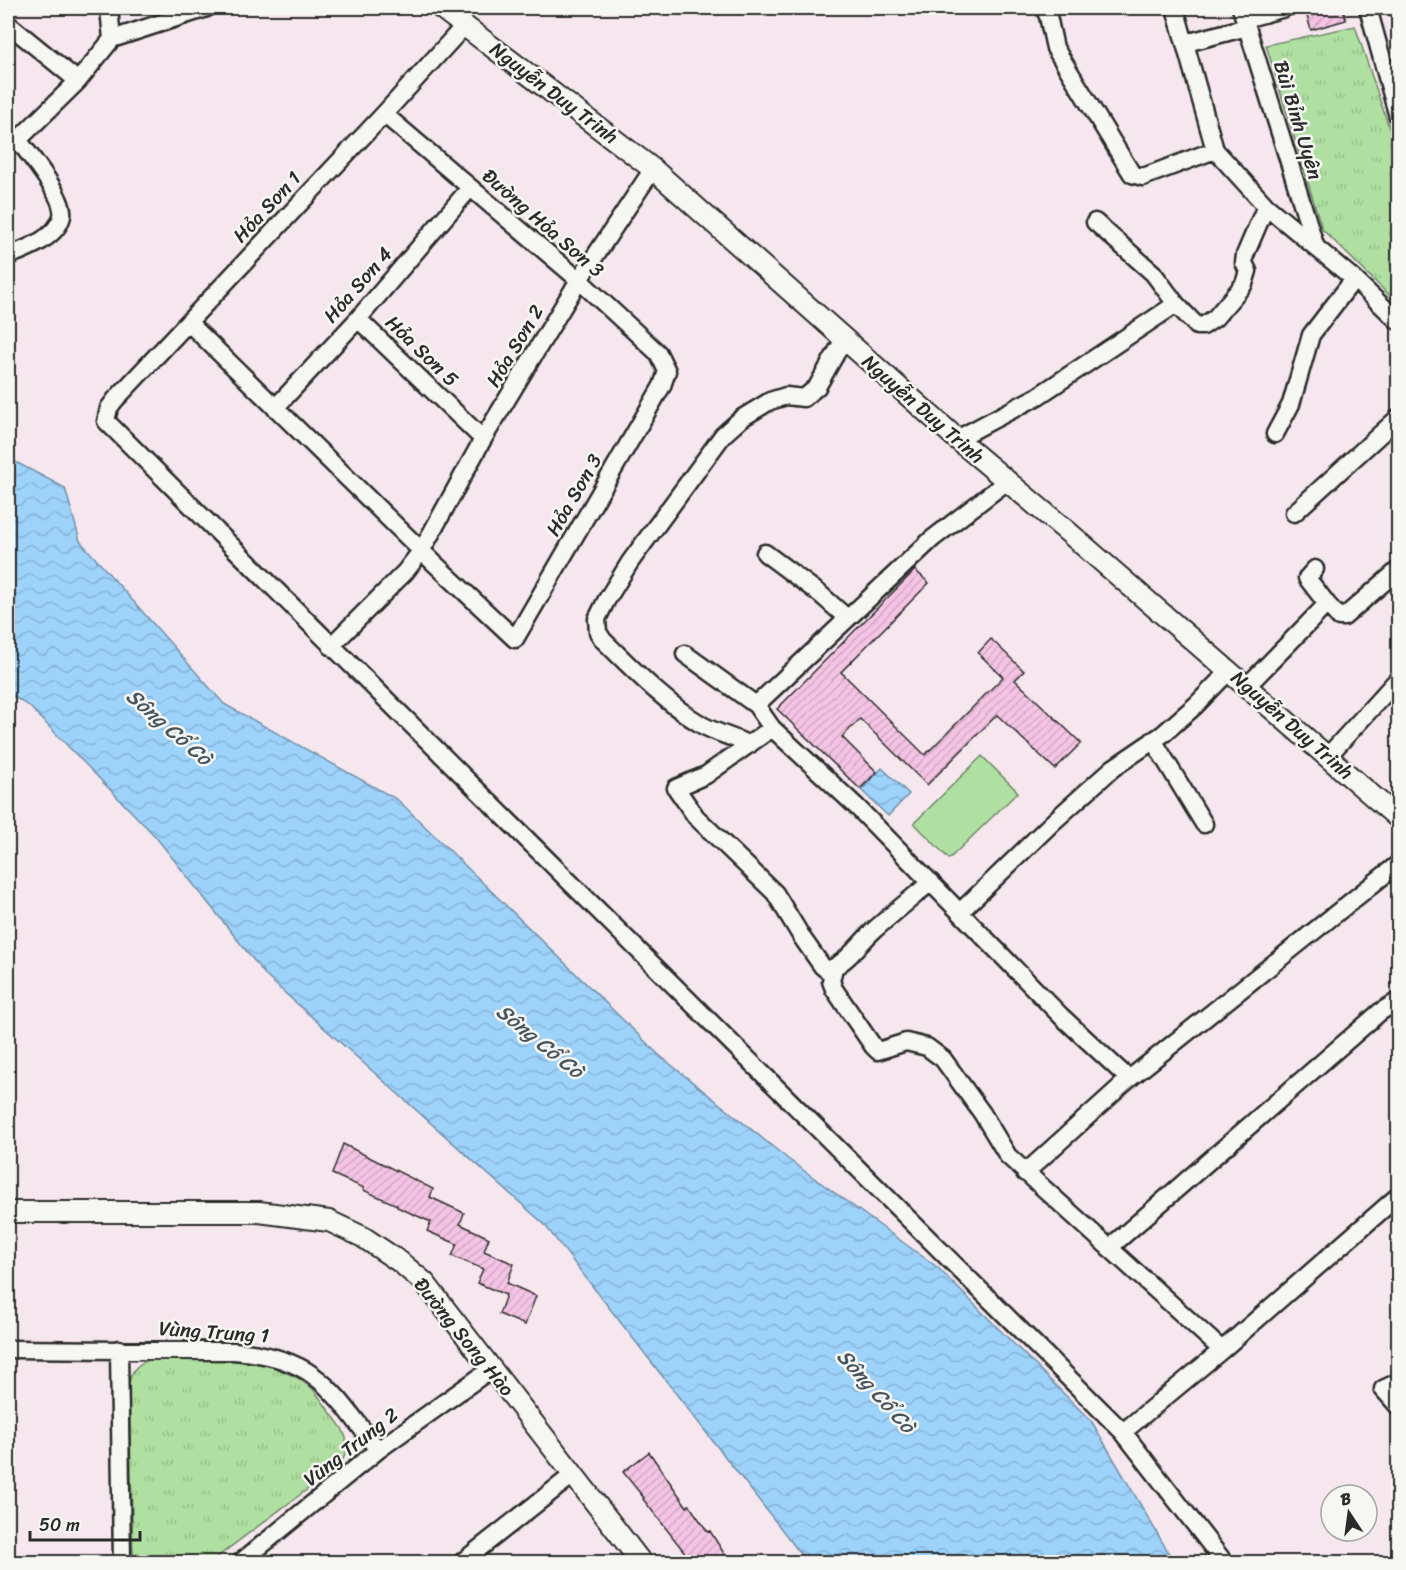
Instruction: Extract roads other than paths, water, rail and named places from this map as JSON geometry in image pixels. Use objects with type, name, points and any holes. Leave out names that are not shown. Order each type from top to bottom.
[{"type":"street","points":[[109,8],[112,39]]},
{"type":"street","points":[[8,256],[51,234],[59,225],[63,215],[61,204],[18,140],[78,81],[112,39],[207,8]]},
{"type":"street","name":"Nguyễn Duy Trinh","points":[[441,8],[653,169],[1006,482],[1247,686],[1398,818]]},
{"type":"street","points":[[1044,8],[1051,26],[1055,48],[1132,174],[1143,177],[1215,150]]},
{"type":"street","points":[[1175,8],[1215,150],[1266,206],[1316,245],[1398,321]]},
{"type":"street","points":[[1186,43],[1244,18],[1285,8]]},
{"type":"street","points":[[1368,8],[1398,117]]},
{"type":"street","name":"Bùi Bỉnh Uyên","points":[[1244,18],[1316,245]]},
{"type":"street","points":[[8,24],[78,81]]},
{"type":"street","name":"Hỏa Sơn 1","points":[[331,646],[106,421],[109,408],[115,400],[465,25]]},
{"type":"street","name":"Đường Hỏa Sơn 3","points":[[384,114],[579,280],[658,353],[667,371]]},
{"type":"street","name":"Hỏa Sơn 2","points":[[331,646],[405,572],[422,550],[483,439],[579,280],[653,169]]},
{"type":"street","name":"Hỏa Sơn 4","points":[[275,408],[358,319],[470,188]]},
{"type":"street","points":[[1095,222],[1153,273],[1176,304],[1197,326],[1203,326],[1215,318],[1244,284],[1248,271],[1244,262],[1245,255],[1266,206]]},
{"type":"street","points":[[1275,434],[1291,404],[1311,334],[1354,279]]},
{"type":"street","points":[[957,439],[1038,396],[1176,304]]},
{"type":"street","name":"Hỏa Sơn 5","points":[[358,319],[483,439]]},
{"type":"street","points":[[188,322],[422,550]]},
{"type":"street","points":[[749,745],[732,736],[705,727],[685,714],[603,640],[598,632],[597,619],[630,562],[723,435],[742,418],[770,401],[786,396],[804,398],[817,387],[844,339]]},
{"type":"street","name":"Hỏa Sơn 3","points":[[422,550],[515,639],[662,386],[667,371]]},
{"type":"street","points":[[1294,513],[1398,417]]},
{"type":"street","points":[[756,705],[932,539],[1006,482]]},
{"type":"street","points":[[765,553],[820,594],[847,618]]},
{"type":"street","points":[[1315,569],[1307,578],[1327,604],[1339,616],[1344,617],[1398,570]]},
{"type":"street","points":[[1247,686],[1327,604]]},
{"type":"street","points":[[331,646],[1124,1432],[1224,1563]]},
{"type":"street","points":[[685,654],[756,705],[772,728],[857,807],[1061,1016],[1129,1079]]},
{"type":"street","points":[[960,912],[1113,768],[1153,740],[1196,705],[1229,671]]},
{"type":"street","points":[[1327,757],[1398,679]]},
{"type":"street","points":[[772,728],[706,775],[676,788],[696,817],[775,892],[822,966],[827,970],[834,968],[930,882]]},
{"type":"street","points":[[1153,740],[1204,824]]},
{"type":"street","points":[[1025,1173],[1129,1079],[1398,864]]},
{"type":"street","points":[[834,968],[831,981],[834,989],[873,1046],[878,1050],[906,1042],[927,1047],[943,1059],[982,1113],[1008,1156],[1222,1350]]},
{"type":"street","points":[[1109,1248],[1380,1012],[1398,1001]]},
{"type":"street","points":[[1124,1432],[1222,1350],[1398,1196]]},
{"type":"street","name":"Đường Song Hào","points":[[8,1212],[259,1212],[329,1221],[363,1237],[400,1262],[425,1283],[641,1563]]},
{"type":"street","name":"Vùng Trung 1","points":[[8,1349],[234,1351],[259,1353],[286,1360],[307,1370],[331,1389],[378,1450]]},
{"type":"street","points":[[119,1349],[122,1563]]},
{"type":"street","name":"Vùng Trung 2","points":[[241,1563],[378,1450],[491,1369]]},
{"type":"street","points":[[1398,1382],[1383,1389],[1398,1406]]},
{"type":"street","points":[[465,1562],[574,1474]]},
{"type":"water","name":"Sông Cổ Cò","points":[[8,458],[65,488],[80,541],[224,704],[398,800],[659,1055],[788,1159],[937,1267],[1092,1422],[1174,1562],[807,1562],[544,1224],[267,977],[155,836],[29,706],[8,693]]},
{"type":"water","points":[[882,768],[909,794],[888,816],[861,790]]}]
